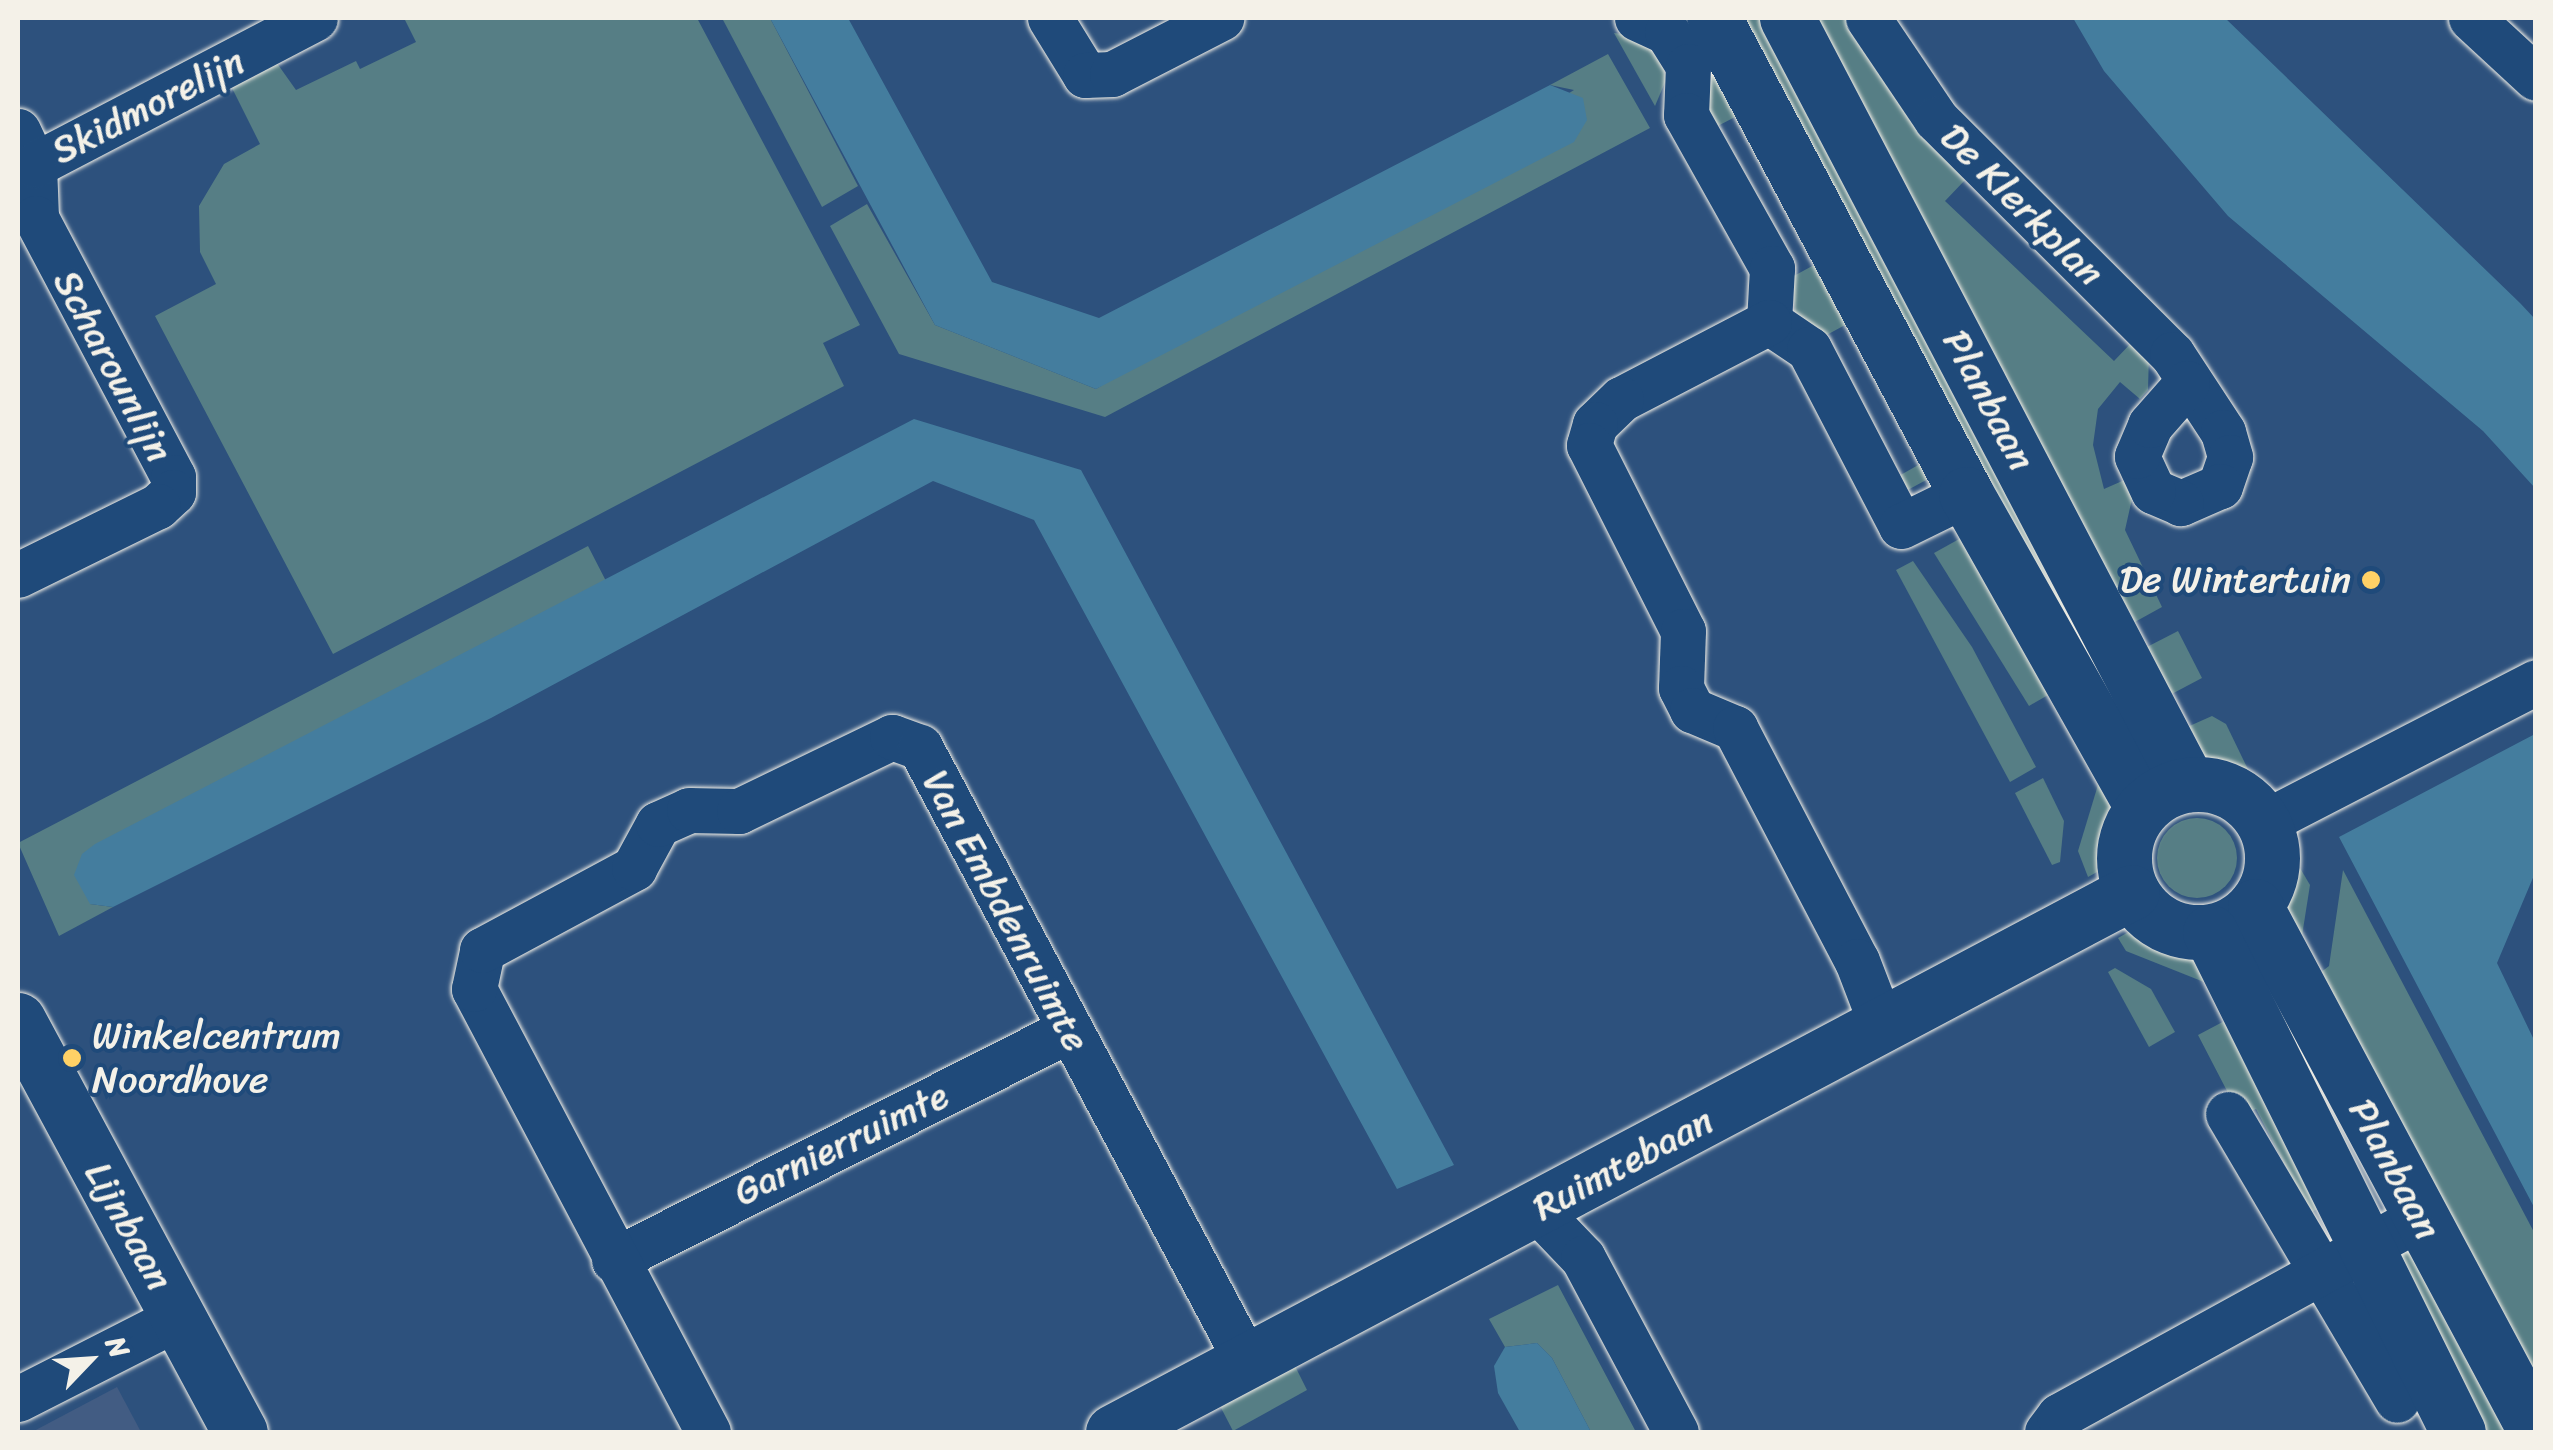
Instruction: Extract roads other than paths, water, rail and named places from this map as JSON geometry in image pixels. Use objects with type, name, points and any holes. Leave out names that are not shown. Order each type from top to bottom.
[{"type":"street","name":"Skidmorelijn","points":[[26,148],[315,18]]},
{"type":"street","points":[[1050,18],[1084,75],[1112,74],[1221,18]]},
{"type":"street","points":[[1637,18],[1668,32],[1688,66],[1686,115],[1772,268],[1769,322],[1622,399],[1595,424],[1589,445],[1683,631],[1680,688],[1692,710],[1735,728],[1857,961],[1882,1026]]},
{"type":"street","name":"Planbaan","points":[[1714,18],[1966,494],[2165,796]]},
{"type":"street","name":"Planbaan","points":[[1788,18],[2165,796]]},
{"type":"street","name":"De Klerkplan","points":[[1868,18],[1936,119],[2172,354],[2188,383]]},
{"type":"street","points":[[2471,18],[2536,78]]},
{"type":"street","name":"Scharounlijn","points":[[18,575],[158,506],[173,492],[173,477],[36,218],[26,148]]},
{"type":"street","name":"Planbaan","points":[[1769,322],[1808,350],[1901,526],[1966,494]]},
{"type":"street","points":[[2264,824],[2536,682]]},
{"type":"street","name":"Van Embdenruimte","points":[[708,1432],[474,989],[482,950],[634,868],[658,824],[689,810],[740,810],[892,736],[920,747],[1248,1364]]},
{"type":"street","points":[[2165,796],[2239,797],[2264,824],[2272,866],[2232,919],[2156,920],[2132,892],[2125,840],[2165,796]]},
{"type":"street","name":"Ruimtebaan","points":[[1112,1432],[1248,1364],[2132,892]]},
{"type":"street","name":"Planbaan","points":[[2232,919],[2420,1218],[2536,1432]]},
{"type":"street","name":"Planbaan","points":[[2232,919],[2342,1261],[2458,1432]]},
{"type":"street","name":"Lijnbaan","points":[[18,1020],[240,1432]]},
{"type":"street","name":"Garnierruimte","points":[[614,1260],[1068,1030]]},
{"type":"street","points":[[2228,1114],[2342,1261],[2398,1400]]},
{"type":"street","points":[[1537,1210],[1583,1258],[1676,1432]]},
{"type":"street","points":[[2048,1432],[2060,1416],[2420,1218]]},
{"type":"street","points":[[18,1400],[179,1317]]},
{"type":"place","name":"De Wintertuin","points":[[2371,580]]},
{"type":"place","name":"Winkelcentrum Noordhove","points":[[72,1058]]}]
